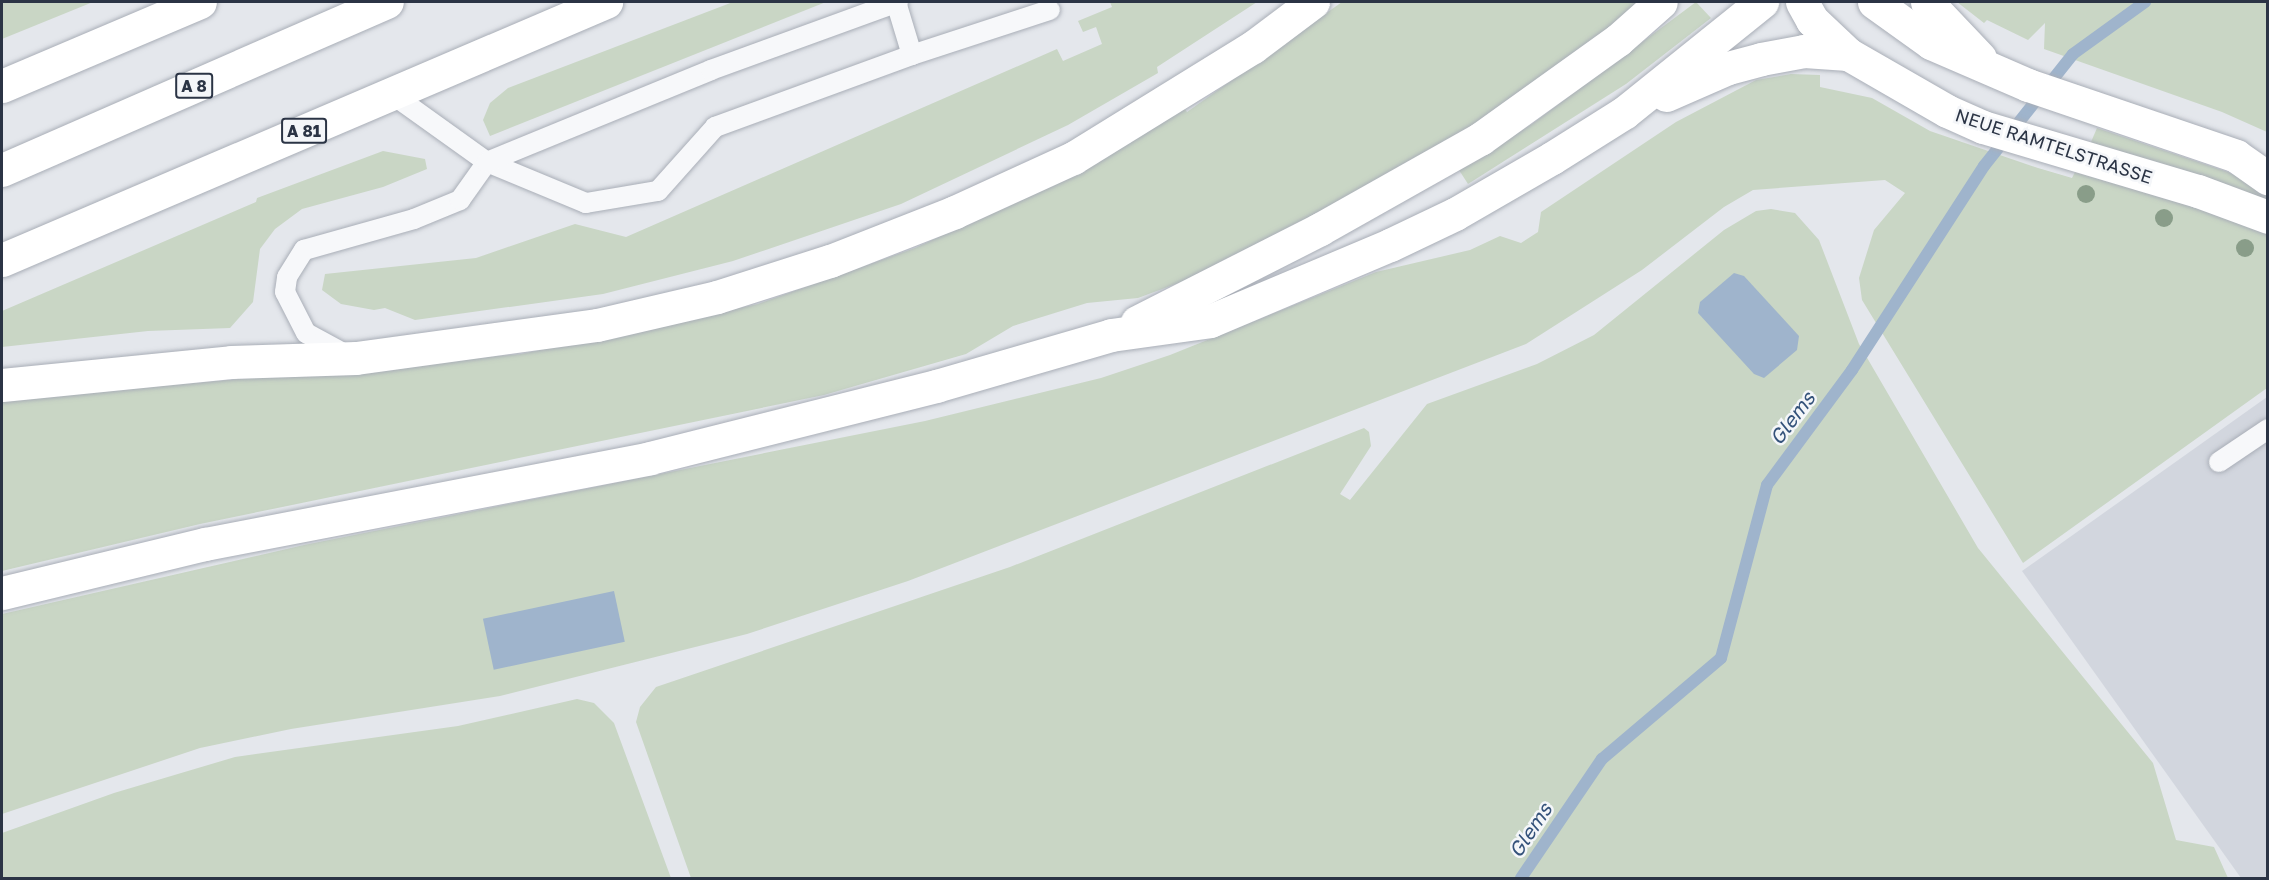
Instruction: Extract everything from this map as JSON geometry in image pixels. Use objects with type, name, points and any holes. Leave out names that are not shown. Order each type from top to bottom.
[{"type":"main road","points":[[2,86],[200,2]]},
{"type":"main road","name":"A 8","points":[[2,170],[387,2]]},
{"type":"main road","name":"A 81","points":[[2,260],[606,2]]},
{"type":"main road","points":[[2,386],[231,362],[356,358],[597,326],[717,297],[830,261],[955,212],[1073,158],[1254,47],[1313,2]]},
{"type":"main road","points":[[1111,335],[1320,229],[1444,160],[1541,98],[1660,2]]},
{"type":"main road","points":[[2,593],[205,544],[650,458],[936,386],[1111,335],[1210,321],[1266,300],[1455,214],[1625,112],[1762,2]]},
{"type":"main road","name":"NEUE RAMTELSTRASSE","points":[[1802,2],[1812,20],[1848,54],[1947,111],[2055,149],[2198,191],[2268,217]]},
{"type":"main road","points":[[1874,2],[1931,43],[2091,107],[2236,156],[2268,178]]},
{"type":"main road","points":[[1927,2],[1987,66]]},
{"type":"main road","points":[[1625,112],[1728,68],[1804,51],[1848,54]]},
{"type":"lane","points":[[356,358],[325,346],[306,333],[285,292],[294,263],[304,250],[414,219],[460,200],[488,162],[711,70],[897,2],[912,55]]},
{"type":"lane","points":[[392,94],[488,162],[586,203],[658,191],[715,127],[912,55],[1050,10]]},
{"type":"lane","points":[[2219,462],[2268,429]]},
{"type":"shaded area","points":[[2267,397],[2267,878],[2241,878],[2022,571]]},
{"type":"green space","points":[[2,2],[93,2],[2,39]]},
{"type":"green space","points":[[733,2],[826,2],[490,136],[483,120],[490,103],[508,88]]},
{"type":"green space","points":[[1110,2],[1257,2],[1157,67],[1158,73],[1068,125],[901,204],[733,261],[603,294],[415,320],[385,308],[374,310],[341,304],[322,290],[325,274],[476,258],[575,224],[626,237],[1057,49],[1063,61],[1102,44],[1096,27],[1083,32],[1078,21],[1112,7]]},
{"type":"green space","points":[[1342,2],[1642,2],[1538,85],[1441,150],[1208,272],[1138,298],[1087,303],[1013,326],[966,354],[824,395],[200,524],[2,571],[2,400],[521,354],[758,304],[915,248],[1025,197],[1184,108],[1187,112]]},
{"type":"green space","points":[[1696,2],[1711,18],[1626,84],[1468,184],[1459,170],[1532,124]]},
{"type":"green space","points":[[1957,2],[2267,2],[2267,132],[2222,112],[2044,49],[2045,23],[2028,40],[1987,20],[1984,23]]},
{"type":"green space","points":[[1791,74],[1820,75],[1820,87],[1872,98],[1930,131],[2038,168],[2072,178],[2075,172],[2267,229],[2267,388],[2023,563],[1862,300],[1859,278],[1874,230],[1905,193],[1885,180],[1753,190],[1724,207],[1642,270],[1526,344],[908,581],[747,634],[500,696],[291,729],[200,748],[2,814],[2,614],[304,545],[925,421],[1101,378],[1170,355],[1376,272],[1470,250],[1500,236],[1521,243],[1538,232],[1541,212],[1676,122],[1756,80]]},
{"type":"green space","points":[[2097,128],[2228,172],[2267,190],[2267,202],[2088,149]]},
{"type":"green space","points":[[383,151],[425,159],[427,169],[383,187],[302,209],[275,229],[260,249],[253,302],[230,328],[148,331],[2,347],[2,311],[256,202],[257,198]]},
{"type":"green space","points":[[1771,209],[1795,213],[1819,240],[1859,344],[1978,548],[2153,763],[2176,840],[2214,847],[2228,878],[691,878],[636,722],[640,707],[656,687],[1010,567],[1364,428],[1369,432],[1371,446],[1340,494],[1350,500],[1427,404],[1537,364],[1594,335],[1724,230],[1756,211]]},
{"type":"green space","points":[[577,699],[594,703],[614,723],[671,878],[2,878],[2,833],[114,793],[235,757],[458,726]]},
{"type":"water","points":[[1734,273],[1744,276],[1799,336],[1797,350],[1764,378],[1754,374],[1698,313],[1700,302]]},
{"type":"water","points":[[614,591],[625,642],[494,670],[483,619]]},
{"type":"waterway","name":"Glems","points":[[1521,878],[1602,759],[1721,658],[1767,485],[1852,370],[1984,166],[2073,54],[2145,2]]}]
